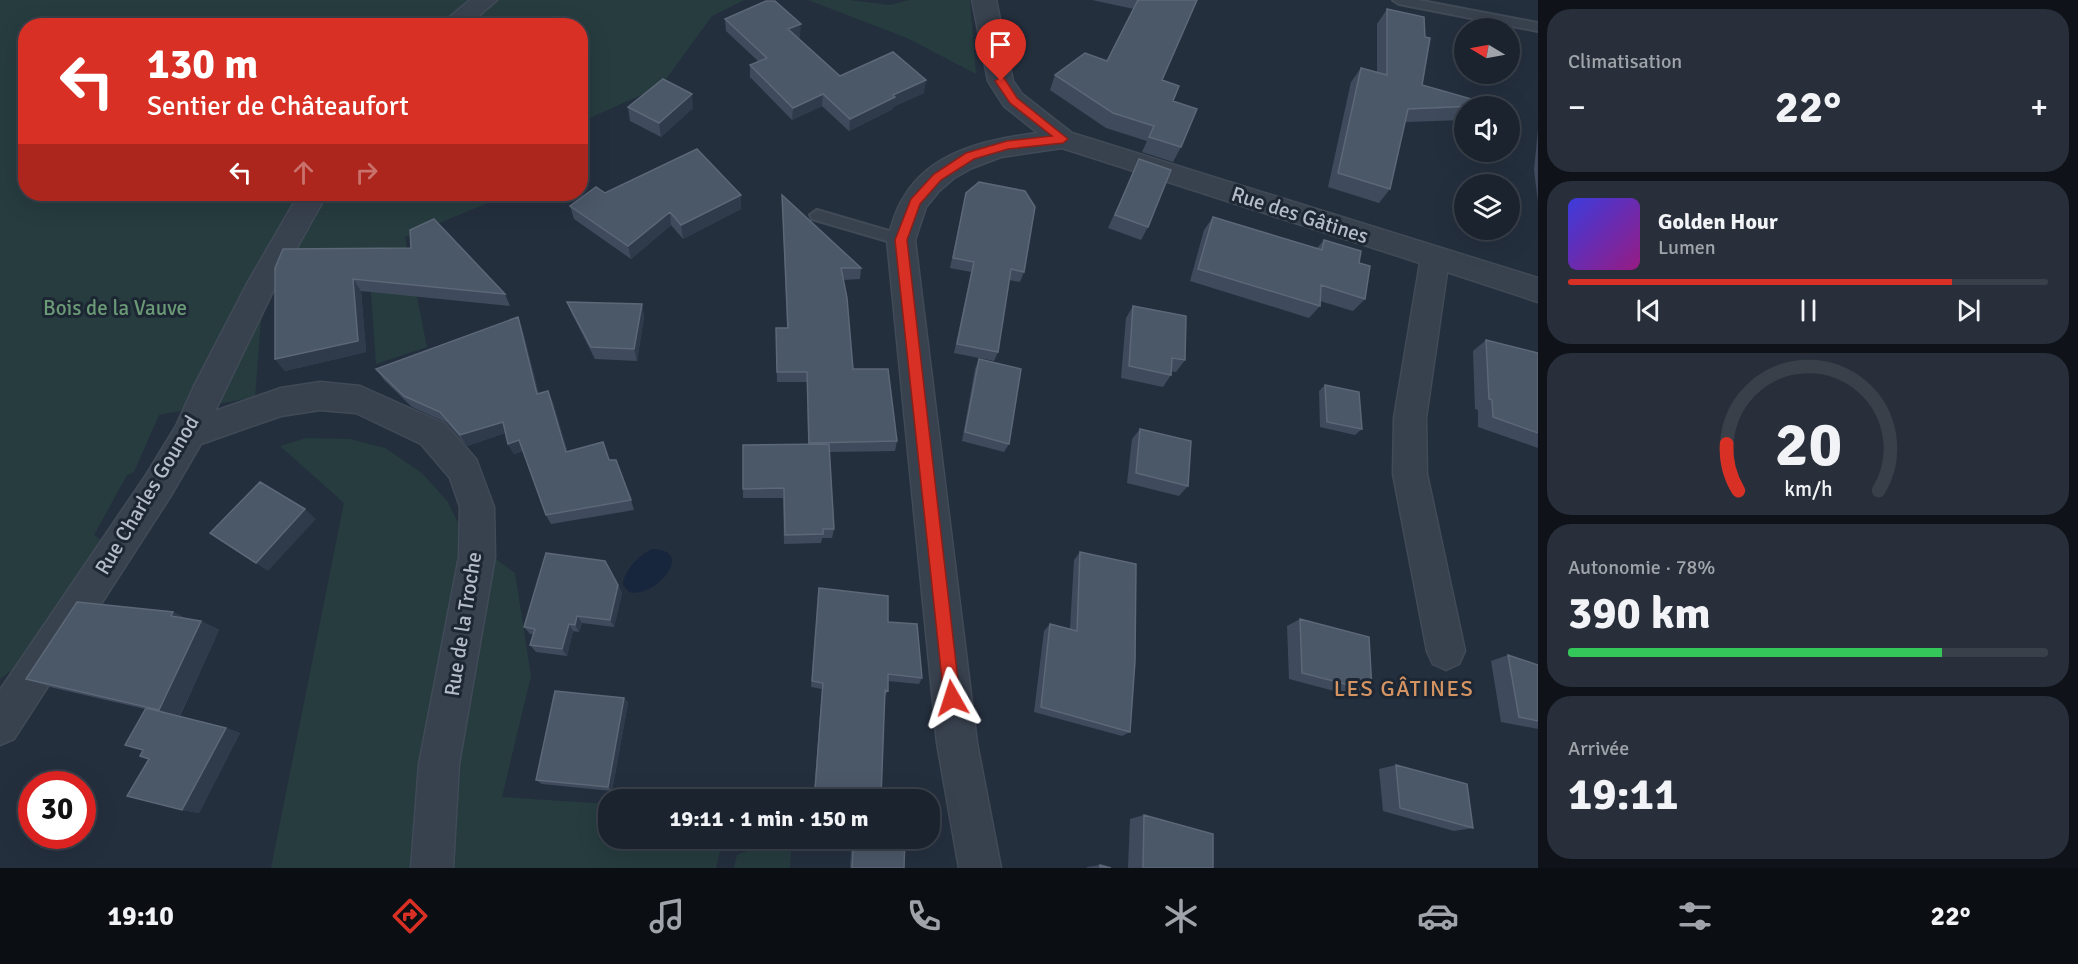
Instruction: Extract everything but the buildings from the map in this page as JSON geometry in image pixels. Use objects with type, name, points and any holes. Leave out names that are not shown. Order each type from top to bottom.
[{"type":"street","points":[[461,18],[485,0]]},
{"type":"street","points":[[984,0],[1001,81],[1013,100],[1063,139]]},
{"type":"street","points":[[980,868],[957,743],[901,240],[915,202],[938,177],[970,156],[1007,145],[1063,139]]},
{"type":"street","name":"Rue des Gâtines","points":[[1063,139],[1538,290]]},
{"type":"street","name":"Rue Charles Gounod","points":[[0,725],[158,486],[189,434],[205,396],[263,282],[309,201]]},
{"type":"street","points":[[1435,258],[1410,418],[1410,474],[1446,651]]},
{"type":"street","name":"Rue de la Troche","points":[[189,434],[281,402],[320,396],[360,400],[434,434],[464,471],[477,507],[477,557],[439,764],[432,868]]},
{"type":"lane","points":[[1400,0],[1538,27]]},
{"type":"lane","points":[[817,215],[901,240]]},
{"type":"green space","name":"Bois de la Vauve","points":[[0,0],[744,0],[712,16],[661,86],[588,119],[588,18],[18,18],[18,201],[493,201],[405,237],[427,347],[376,364],[368,253],[297,259],[262,307],[255,397],[159,415],[134,472],[127,475],[94,535],[104,542],[21,663],[0,679]]},
{"type":"green space","points":[[808,0],[850,0],[890,5],[909,0],[970,0],[976,74],[907,38]]},
{"type":"green space","points":[[306,438],[350,439],[385,448],[422,473],[448,502],[464,536],[515,573],[531,676],[502,797],[598,803],[598,849],[721,849],[716,868],[271,868],[344,503],[280,446]]},
{"type":"green space","points":[[751,849],[791,849],[790,868],[734,868],[737,855]]},
{"type":"water","points":[[652,549],[665,551],[671,557],[671,565],[667,574],[650,588],[639,592],[629,592],[623,585],[626,574],[642,555]]},
{"type":"district","name":"LES GÂTINES","points":[[1404,688]]},
{"type":"route","points":[[952,698],[901,240],[915,202],[938,177],[970,156],[1007,145],[1063,139],[1013,100],[1001,81]]}]
